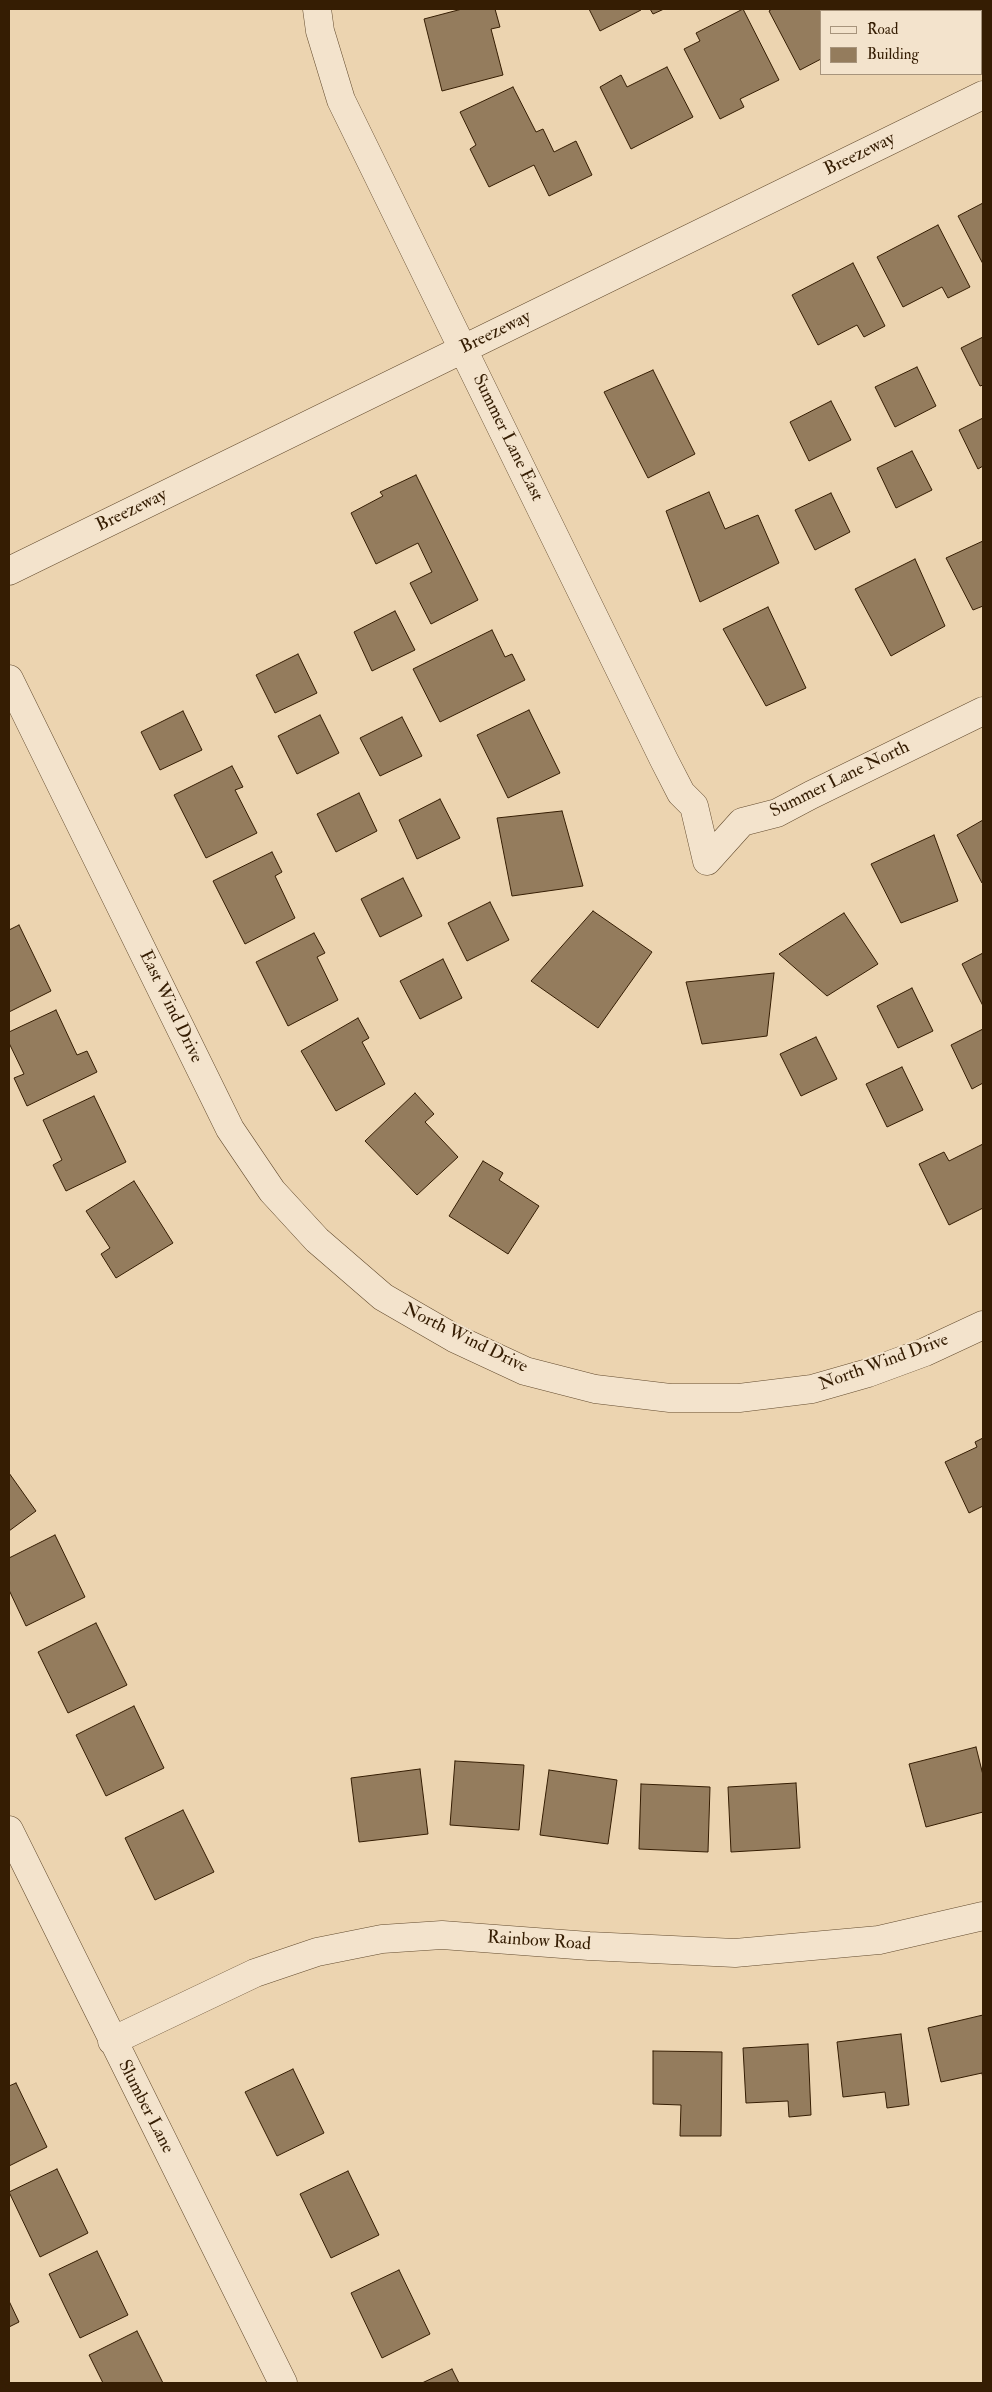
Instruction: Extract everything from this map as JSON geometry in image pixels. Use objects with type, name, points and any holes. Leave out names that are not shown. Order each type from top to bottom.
[{"type":"street","name":"Summer Lane East","points":[[317,9],[320,31],[341,100],[664,760],[681,793],[694,806],[707,862]]},
{"type":"street","name":"Breezeway","points":[[9,571],[983,95]]},
{"type":"street","name":"East Wind Drive","points":[[9,679],[230,1129],[272,1192],[318,1240],[383,1297]]},
{"type":"street","name":"Summer Lane North","points":[[707,862],[742,822],[777,813],[983,710]]},
{"type":"street","name":"North Wind Drive","points":[[383,1297],[454,1338],[525,1371],[595,1389],[670,1398],[739,1398],[812,1389],[868,1373],[925,1352],[983,1325]]},
{"type":"street","name":"Slumber Lane","points":[[9,1830],[283,2383]]},
{"type":"street","name":"Rainbow Road","points":[[112,2041],[255,1973],[317,1952],[382,1939],[442,1935],[589,1946],[735,1953],[879,1940],[983,1916]]},
{"type":"building","points":[[462,9],[495,9],[500,27],[491,29],[503,75],[442,91],[424,19]]},
{"type":"building","points":[[589,9],[640,9],[641,10],[600,31]]},
{"type":"building","points":[[650,9],[664,9],[653,14]]},
{"type":"building","points":[[743,9],[779,80],[740,99],[744,107],[720,119],[684,49],[700,41],[696,33]]},
{"type":"building","points":[[772,9],[848,10],[820,10],[820,60],[800,70],[769,11]]},
{"type":"building","points":[[873,9],[914,9],[912,10]]},
{"type":"building","points":[[667,67],[693,117],[631,149],[600,87],[621,75],[627,87]]},
{"type":"building","points":[[513,87],[536,132],[543,129],[554,152],[576,141],[592,175],[549,196],[534,165],[489,187],[470,149],[476,145],[460,112]]},
{"type":"building","points":[[983,203],[983,264],[958,216]]},
{"type":"building","points":[[938,225],[970,287],[948,298],[942,287],[903,307],[877,257]]},
{"type":"building","points":[[853,263],[885,326],[864,337],[857,325],[818,345],[792,295]]},
{"type":"building","points":[[983,337],[983,385],[980,386],[961,348]]},
{"type":"building","points":[[917,367],[936,406],[895,427],[875,387]]},
{"type":"building","points":[[653,370],[695,454],[648,478],[604,392]]},
{"type":"building","points":[[831,401],[851,440],[809,461],[790,422]]},
{"type":"building","points":[[983,418],[983,466],[978,469],[959,430]]},
{"type":"building","points":[[912,451],[932,490],[896,508],[877,468]]},
{"type":"building","points":[[416,475],[478,600],[431,624],[410,583],[432,572],[418,543],[376,564],[351,513],[383,496],[380,492]]},
{"type":"building","points":[[709,492],[725,529],[758,515],[779,563],[700,602],[666,511]]},
{"type":"building","points":[[831,493],[850,532],[815,550],[795,510]]},
{"type":"building","points":[[983,541],[983,606],[973,610],[946,558]]},
{"type":"building","points":[[915,559],[945,626],[891,656],[855,589]]},
{"type":"building","points":[[768,607],[806,688],[766,706],[723,629]]},
{"type":"building","points":[[395,611],[415,650],[372,671],[354,632]]},
{"type":"building","points":[[492,630],[505,657],[512,654],[525,680],[440,722],[413,669]]},
{"type":"building","points":[[298,654],[317,693],[275,713],[256,675]]},
{"type":"building","points":[[529,710],[560,773],[508,798],[477,735]]},
{"type":"building","points":[[183,711],[202,750],[160,770],[141,732]]},
{"type":"building","points":[[320,715],[339,753],[297,774],[278,736]]},
{"type":"building","points":[[402,717],[422,756],[380,776],[360,738]]},
{"type":"building","points":[[232,766],[243,787],[235,790],[257,833],[206,858],[174,795]]},
{"type":"building","points":[[359,793],[377,831],[336,852],[317,814]]},
{"type":"building","points":[[440,799],[460,838],[417,859],[399,820]]},
{"type":"building","points":[[562,811],[583,886],[512,896],[497,818]]},
{"type":"building","points":[[983,820],[983,883],[982,883],[957,835]]},
{"type":"building","points":[[934,835],[958,901],[901,923],[871,864]]},
{"type":"building","points":[[272,852],[282,872],[275,876],[295,918],[245,944],[213,881]]},
{"type":"building","points":[[403,878],[422,916],[380,937],[361,899]]},
{"type":"building","points":[[490,902],[509,940],[467,961],[448,923]]},
{"type":"building","points":[[593,911],[652,952],[598,1028],[531,981]]},
{"type":"building","points":[[844,913],[878,964],[827,996],[779,954]]},
{"type":"building","points":[[19,925],[51,991],[9,1012],[9,930]]},
{"type":"building","points":[[314,933],[325,953],[317,957],[338,1000],[288,1026],[256,962]]},
{"type":"building","points":[[983,953],[983,1006],[962,964]]},
{"type":"building","points":[[443,959],[462,998],[420,1019],[400,981]]},
{"type":"building","points":[[774,973],[767,1036],[702,1044],[686,982]]},
{"type":"building","points":[[912,988],[933,1031],[898,1048],[877,1006]]},
{"type":"building","points":[[56,1010],[77,1055],[87,1051],[97,1072],[27,1106],[14,1078],[24,1074],[9,1043],[9,1032]]},
{"type":"building","points":[[358,1018],[369,1038],[362,1042],[385,1084],[336,1111],[301,1051]]},
{"type":"building","points":[[983,1029],[983,1083],[972,1089],[951,1045]]},
{"type":"building","points":[[816,1037],[837,1079],[801,1096],[780,1054]]},
{"type":"building","points":[[902,1067],[923,1110],[887,1127],[866,1084]]},
{"type":"building","points":[[415,1093],[434,1114],[425,1122],[458,1157],[417,1195],[365,1141]]},
{"type":"building","points":[[94,1096],[126,1162],[66,1191],[53,1165],[62,1160],[43,1120]]},
{"type":"building","points":[[983,1144],[983,1208],[949,1225],[919,1164],[944,1152],[949,1161]]},
{"type":"building","points":[[483,1161],[503,1173],[499,1180],[539,1206],[508,1254],[449,1216]]},
{"type":"building","points":[[134,1181],[173,1243],[116,1278],[101,1254],[110,1248],[86,1211]]},
{"type":"building","points":[[983,1438],[983,1506],[969,1513],[945,1462],[977,1447],[975,1442]]},
{"type":"building","points":[[9,1473],[36,1511],[9,1531]]},
{"type":"building","points":[[55,1535],[85,1597],[26,1626],[9,1590],[9,1558]]},
{"type":"building","points":[[96,1623],[127,1685],[68,1713],[38,1652]]},
{"type":"building","points":[[134,1706],[164,1768],[106,1796],[76,1735]]},
{"type":"building","points":[[976,1747],[983,1775],[983,1812],[926,1827],[909,1764]]},
{"type":"building","points":[[455,1761],[524,1765],[519,1830],[450,1825]]},
{"type":"building","points":[[420,1769],[428,1834],[359,1842],[351,1778]]},
{"type":"building","points":[[549,1770],[617,1780],[608,1844],[540,1835]]},
{"type":"building","points":[[796,1783],[800,1848],[731,1852],[728,1787]]},
{"type":"building","points":[[641,1784],[710,1787],[708,1852],[639,1849]]},
{"type":"building","points":[[183,1810],[214,1872],[155,1900],[125,1838]]},
{"type":"building","points":[[983,2015],[983,2079],[982,2073],[941,2082],[928,2028]]},
{"type":"building","points":[[901,2034],[909,2105],[887,2108],[885,2092],[843,2097],[837,2042]]},
{"type":"building","points":[[808,2044],[811,2115],[789,2117],[788,2101],[746,2103],[743,2048]]},
{"type":"building","points":[[653,2051],[722,2052],[721,2136],[680,2136],[681,2105],[653,2104]]},
{"type":"building","points":[[293,2069],[324,2133],[277,2156],[245,2092]]},
{"type":"building","points":[[16,2083],[47,2147],[9,2166],[9,2086]]},
{"type":"building","points":[[57,2169],[88,2233],[40,2257],[9,2192]]},
{"type":"building","points":[[348,2171],[379,2235],[331,2258],[300,2194]]},
{"type":"building","points":[[97,2251],[128,2315],[80,2338],[49,2274]]},
{"type":"building","points":[[399,2270],[430,2334],[382,2358],[351,2293]]},
{"type":"building","points":[[9,2301],[19,2322],[9,2327]]},
{"type":"building","points":[[137,2331],[163,2383],[103,2383],[89,2355]]},
{"type":"building","points":[[452,2369],[459,2383],[422,2383]]}]
